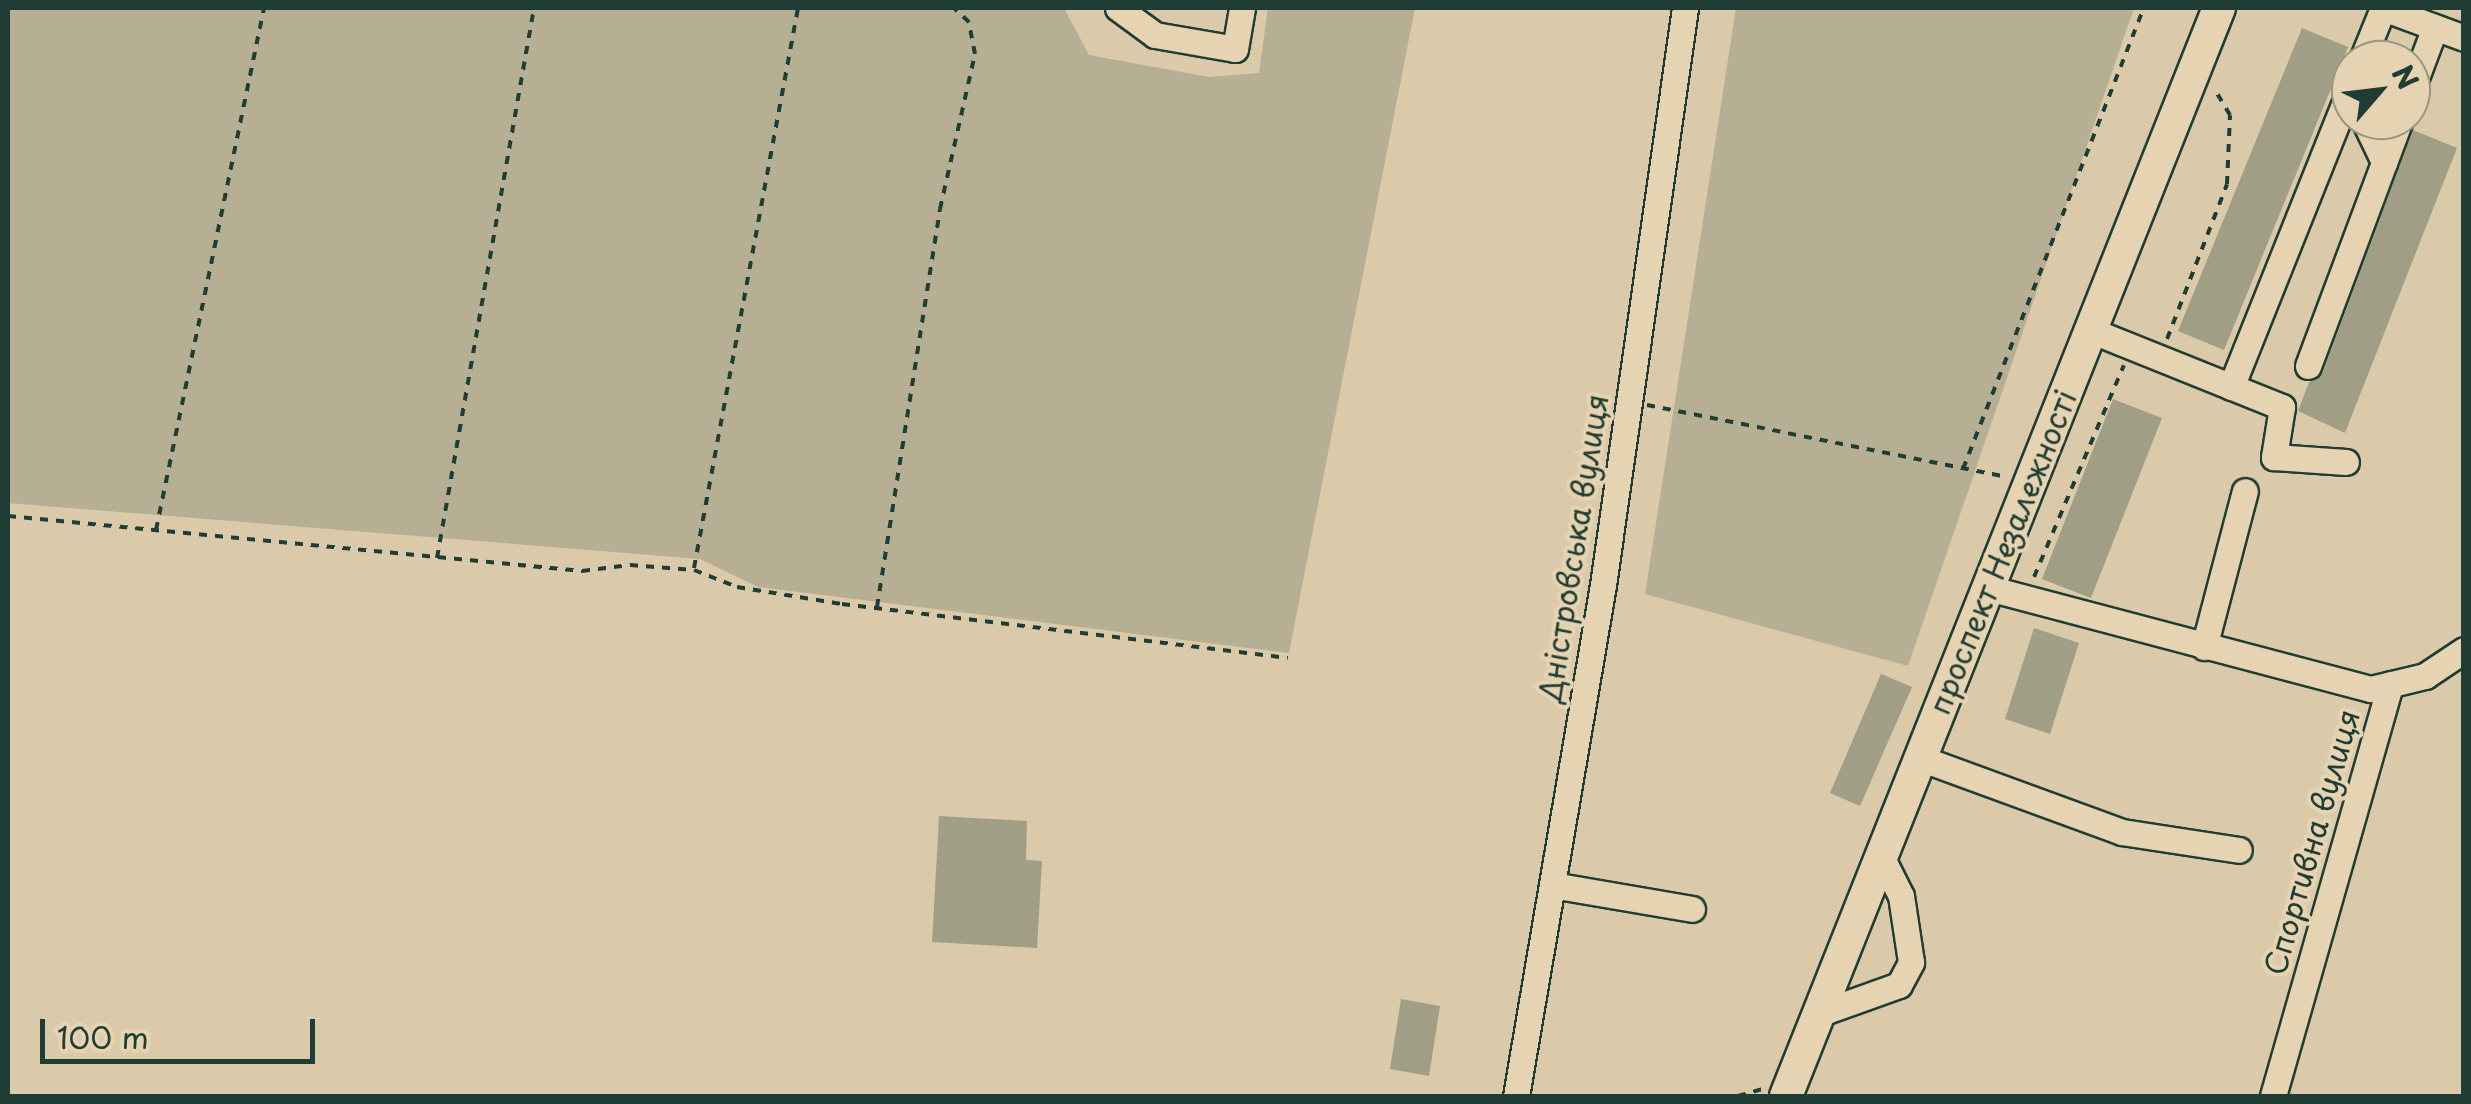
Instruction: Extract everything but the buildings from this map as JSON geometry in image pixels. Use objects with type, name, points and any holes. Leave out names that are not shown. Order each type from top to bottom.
[{"type":"main road","name":"проспект Незалежності","points":[[1777,1092],[1818,1014],[2219,8]]},
{"type":"street","points":[[1118,8],[1155,35],[1235,49],[1242,8]]},
{"type":"street","points":[[1155,35],[1158,8]]},
{"type":"street","name":"Дністровська вулиця","points":[[1516,1096],[1628,400],[1685,8]]},
{"type":"street","points":[[2370,40],[2383,8],[2464,38]]},
{"type":"street","points":[[2430,40],[2435,27]]},
{"type":"street","points":[[2231,387],[2331,139]]},
{"type":"street","points":[[2374,140],[2384,162]]},
{"type":"street","points":[[2308,366],[2392,140]]},
{"type":"street","points":[[2090,330],[2282,408],[2274,457],[2346,462]]},
{"type":"street","points":[[2204,647],[2244,491]]},
{"type":"street","points":[[1988,588],[2371,688],[2390,684]]},
{"type":"street","name":"Спортивна вулиця","points":[[2273,1096],[2390,684],[2426,676],[2464,650]]},
{"type":"street","points":[[1920,758],[2122,832],[2239,850]]},
{"type":"street","points":[[1818,1014],[1898,985],[1911,962],[1905,909],[1882,856]]},
{"type":"street","points":[[1552,885],[1692,909]]},
{"type":"path","points":[[156,530],[264,8]]},
{"type":"path","points":[[437,558],[534,8]]},
{"type":"path","points":[[694,570],[798,8]]},
{"type":"path","points":[[876,608],[940,209],[974,54],[969,22],[954,8]]},
{"type":"path","points":[[1963,469],[2002,358],[2112,98],[2144,8]]},
{"type":"path","points":[[2160,358],[2227,184],[2230,115],[2212,86]]},
{"type":"path","points":[[2025,598],[2132,347]]},
{"type":"path","points":[[1628,400],[2016,479]]},
{"type":"path","points":[[8,516],[582,571],[630,565],[694,570],[737,587],[876,608],[1288,658]]},
{"type":"path","points":[[1738,1096],[1777,1092]]},
{"type":"shaded area","points":[[8,8],[1064,8],[1089,55],[1209,77],[1259,73],[1268,8],[1415,8],[1289,653],[758,587],[700,559],[8,503]]},
{"type":"shaded area","points":[[1736,8],[2134,8],[1908,666],[1645,594]]}]
